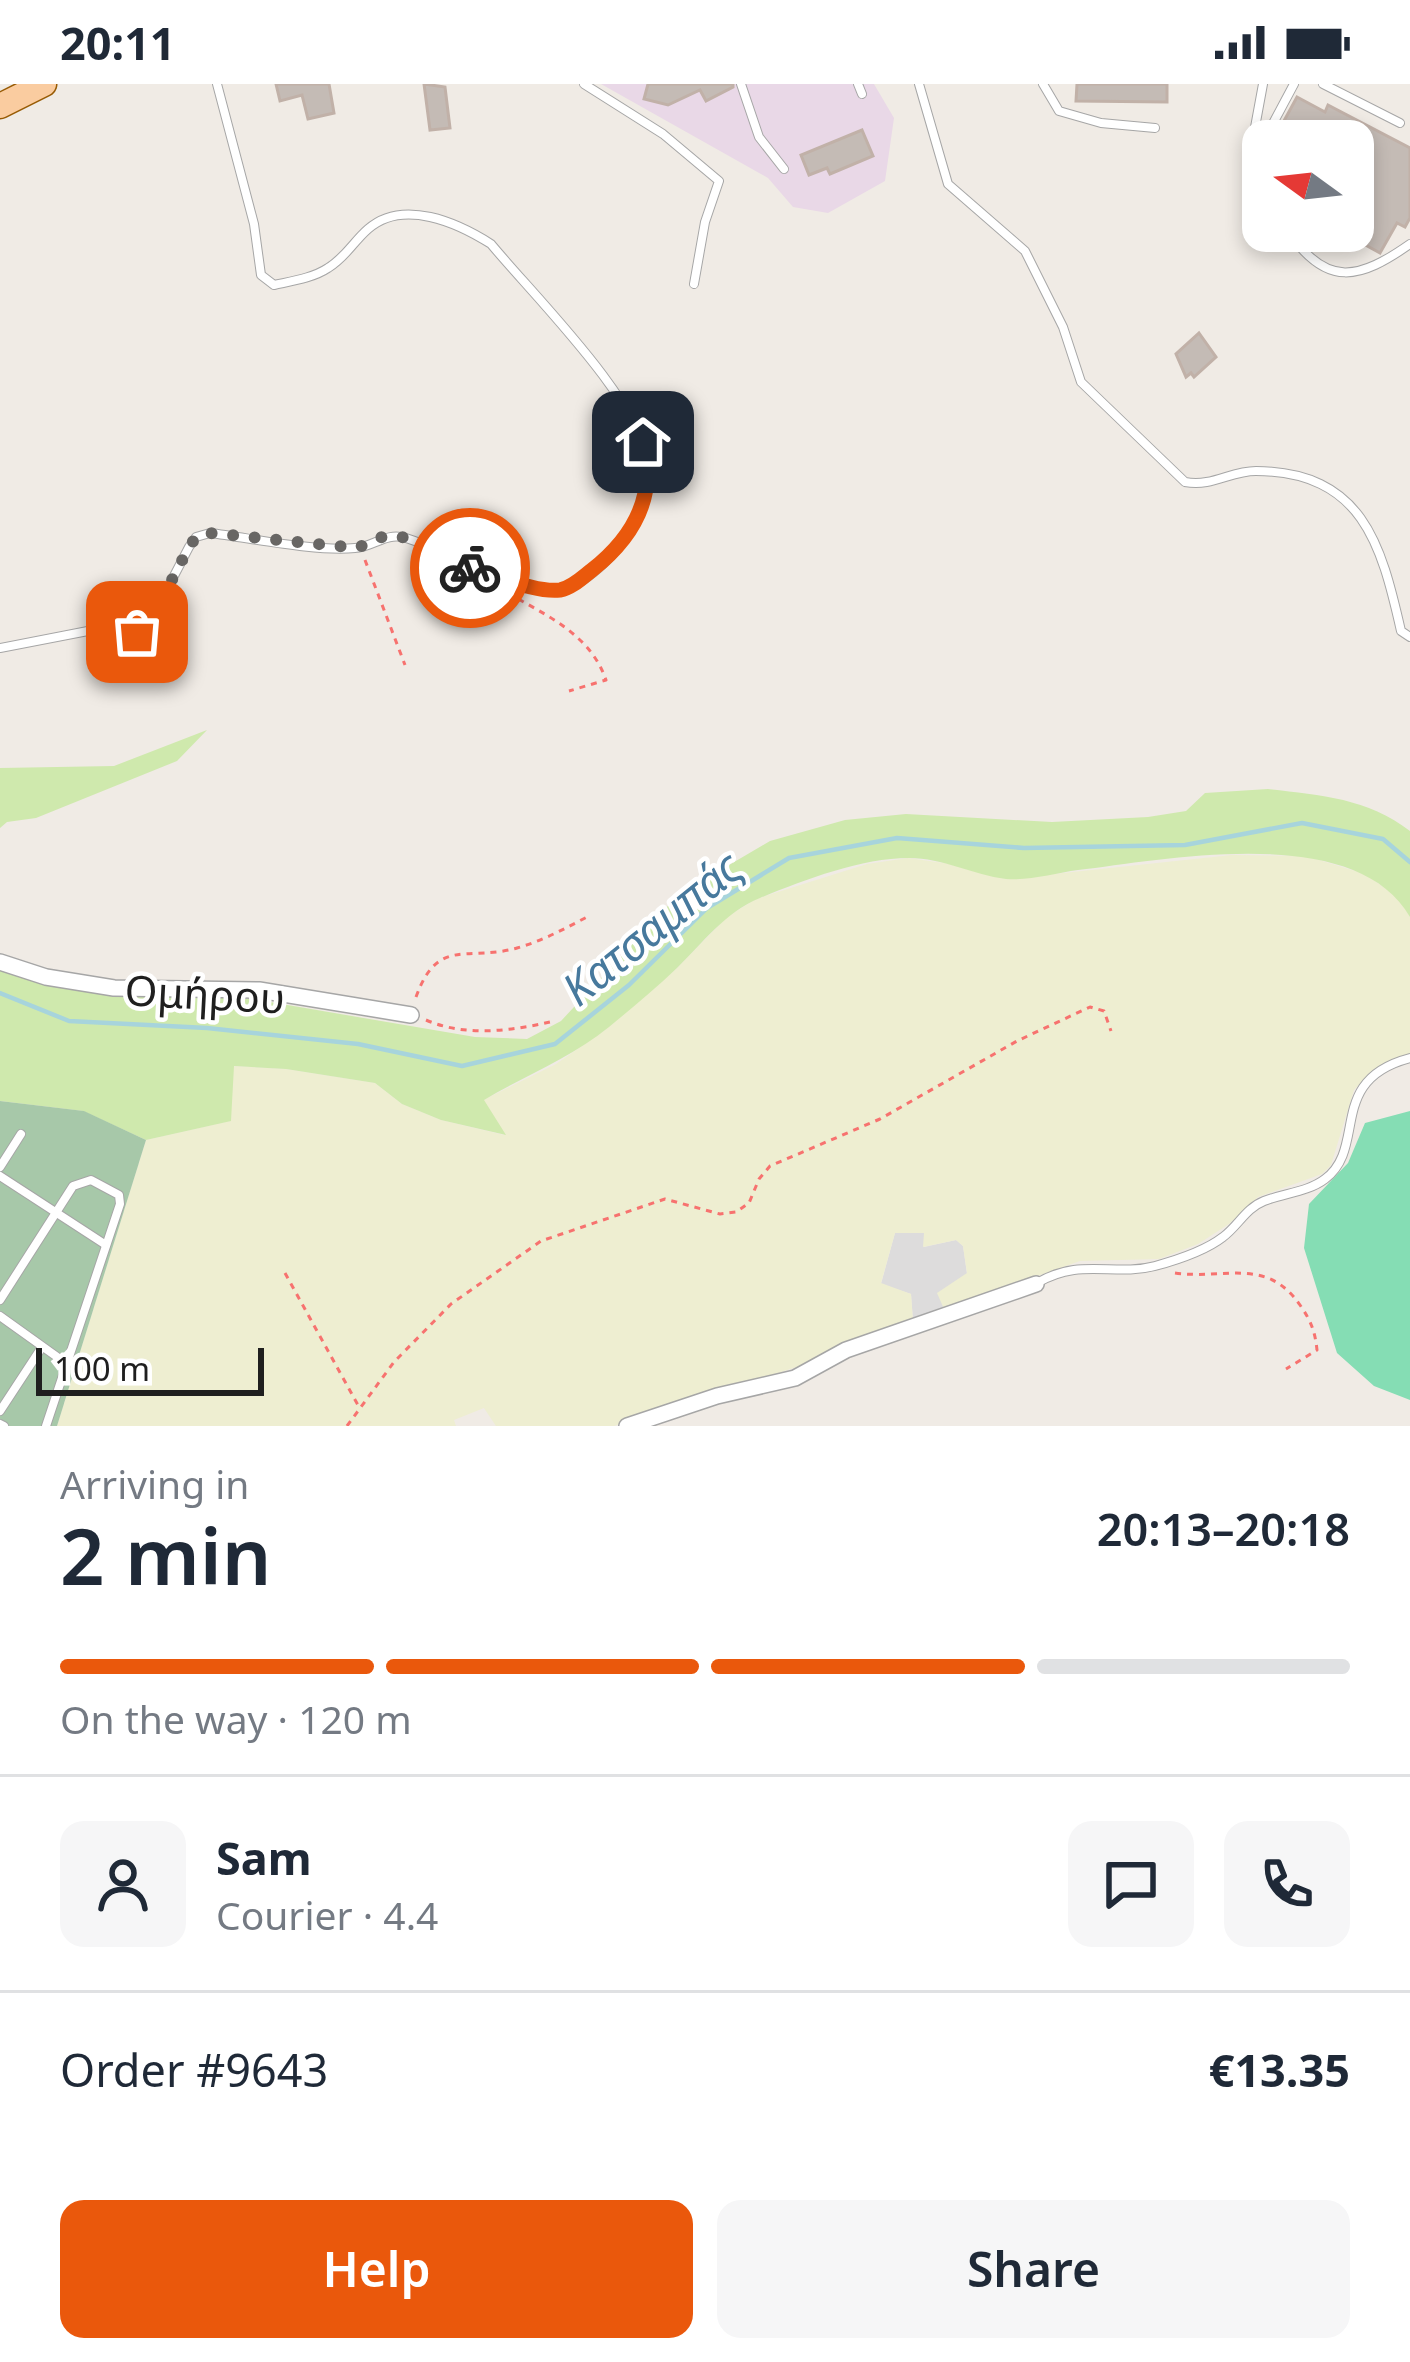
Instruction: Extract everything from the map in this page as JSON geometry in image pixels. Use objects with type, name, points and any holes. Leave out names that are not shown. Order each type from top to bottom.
[{"type":"main road","points":[[0,106],[44,84]]},
{"type":"street","name":"Ομήρου","points":[[0,962],[46,977],[128,990],[259,990],[411,1015]]},
{"type":"street","points":[[627,1426],[717,1396],[795,1378],[846,1350],[1036,1284]]},
{"type":"lane","points":[[0,648],[93,630],[137,632],[149,624],[196,537],[210,533],[361,547],[382,537],[400,536],[469,567],[560,590],[616,551],[641,512],[650,467],[643,442],[612,388],[491,244],[457,226],[402,214],[367,230],[351,251],[324,271],[274,285],[261,275],[254,224],[217,84]]},
{"type":"lane","points":[[584,84],[663,134],[719,181],[705,222],[694,284]]},
{"type":"lane","points":[[741,84],[759,136],[784,169]]},
{"type":"lane","points":[[919,84],[948,184],[1025,251],[1063,327],[1081,382],[1185,482],[1204,485],[1263,471],[1309,477],[1330,486],[1364,523],[1390,573],[1401,631],[1410,637]]},
{"type":"lane","points":[[1042,84],[1059,111],[1101,123],[1155,128]]},
{"type":"lane","points":[[1256,120],[1263,84]]},
{"type":"lane","points":[[1275,120],[1294,84]]},
{"type":"lane","points":[[1323,84],[1400,123]]},
{"type":"lane","points":[[1307,252],[1315,261],[1347,274],[1369,272],[1410,244]]},
{"type":"lane","points":[[1036,1284],[1052,1274],[1099,1266],[1150,1268],[1210,1246],[1264,1201],[1321,1182],[1337,1168],[1356,1097],[1388,1065],[1410,1058]]},
{"type":"lane","points":[[0,1167],[21,1134]]},
{"type":"lane","points":[[0,1176],[106,1245]]},
{"type":"lane","points":[[0,1300],[73,1186],[86,1180],[119,1195],[46,1426]]},
{"type":"lane","points":[[0,1316],[67,1364]]},
{"type":"lane","points":[[0,1411],[42,1346]]},
{"type":"path","points":[[361,547],[405,665]]},
{"type":"path","points":[[469,567],[474,583],[505,591],[576,633],[606,680],[569,691]]},
{"type":"path","points":[[550,1022],[484,1030],[450,1028],[411,1015],[425,972],[440,959],[511,950],[587,917]]},
{"type":"path","points":[[347,1426],[394,1362],[451,1304],[542,1241],[644,1202],[665,1199],[720,1214],[736,1212],[749,1203],[770,1166],[880,1119],[1017,1040],[1090,1007],[1104,1011],[1111,1031]]},
{"type":"path","points":[[1150,1268],[1182,1275],[1252,1271],[1274,1278],[1315,1327],[1318,1350],[1286,1369]]},
{"type":"path","points":[[285,1274],[360,1408]]},
{"type":"shaded area","points":[[601,84],[874,84],[894,118],[885,181],[828,213],[793,207],[768,178]]},
{"type":"shaded area","points":[[895,1233],[925,1233],[924,1247],[956,1240],[963,1246],[967,1274],[954,1285],[944,1309],[913,1321],[911,1294],[881,1284]]},
{"type":"green space","points":[[207,730],[177,761],[0,828],[0,768],[114,766]]},
{"type":"green space","points":[[1268,789],[1360,805],[1410,831],[1410,917],[1384,887],[1348,868],[1305,857],[1209,855],[1015,879],[934,861],[891,859],[814,877],[736,911],[661,983],[594,1038],[484,1100],[506,1135],[441,1120],[402,1104],[375,1083],[286,1069],[234,1066],[231,1121],[146,1140],[83,1111],[0,1101],[0,969],[104,993],[252,999],[475,1037],[527,1039],[561,1021],[678,895],[770,841],[845,820],[906,814],[1052,822],[1148,817],[1186,811],[1205,793]]},
{"type":"green space","points":[[1232,855],[1306,856],[1365,874],[1399,898],[1410,917],[1410,1054],[1374,1069],[1354,1090],[1331,1165],[1322,1174],[1258,1197],[1198,1244],[1159,1259],[1080,1261],[944,1309],[937,1293],[967,1273],[963,1246],[956,1240],[923,1247],[924,1233],[895,1233],[881,1283],[911,1294],[913,1321],[815,1361],[614,1426],[496,1426],[484,1408],[454,1420],[456,1426],[57,1426],[146,1140],[230,1121],[233,1066],[375,1083],[402,1104],[441,1120],[504,1135],[483,1100],[556,1064],[605,1030],[727,917],[756,899],[867,864],[908,858],[1007,879]]},
{"type":"green space","points":[[0,1101],[84,1111],[146,1140],[57,1426],[0,1426]]},
{"type":"green space","points":[[1410,1111],[1410,1400],[1374,1386],[1337,1353],[1304,1248],[1309,1204],[1348,1163],[1365,1123]]},
{"type":"building","points":[[276,84],[329,84],[334,113],[308,119],[302,95],[280,101]]},
{"type":"building","points":[[424,84],[445,87],[450,128],[430,130]]},
{"type":"building","points":[[648,84],[733,87],[706,101],[700,90],[668,105],[644,99]]},
{"type":"building","points":[[1077,84],[1167,84],[1167,102],[1076,101]]},
{"type":"building","points":[[1297,97],[1325,112],[1328,105],[1357,120],[1284,120]]},
{"type":"building","points":[[1374,129],[1410,148],[1410,218],[1405,227],[1397,223],[1380,253],[1374,250]]},
{"type":"building","points":[[862,130],[873,156],[830,174],[827,168],[809,175],[801,155]]},
{"type":"building","points":[[1199,333],[1216,357],[1194,377],[1191,373],[1186,377],[1176,354]]},
{"type":"waterway","name":"Κατσαμπάς","points":[[0,993],[69,1021],[207,1028],[358,1044],[462,1066],[555,1044],[629,985],[707,908],[789,858],[897,838],[1024,848],[1185,845],[1302,823],[1383,839],[1410,862]]},
{"type":"way so far","points":[[137,632],[149,624],[196,537],[210,533],[357,548],[382,537],[400,536],[470,568]]},
{"type":"route","points":[[470,568],[560,590],[574,584],[616,551],[641,512],[650,467],[643,442]]}]
